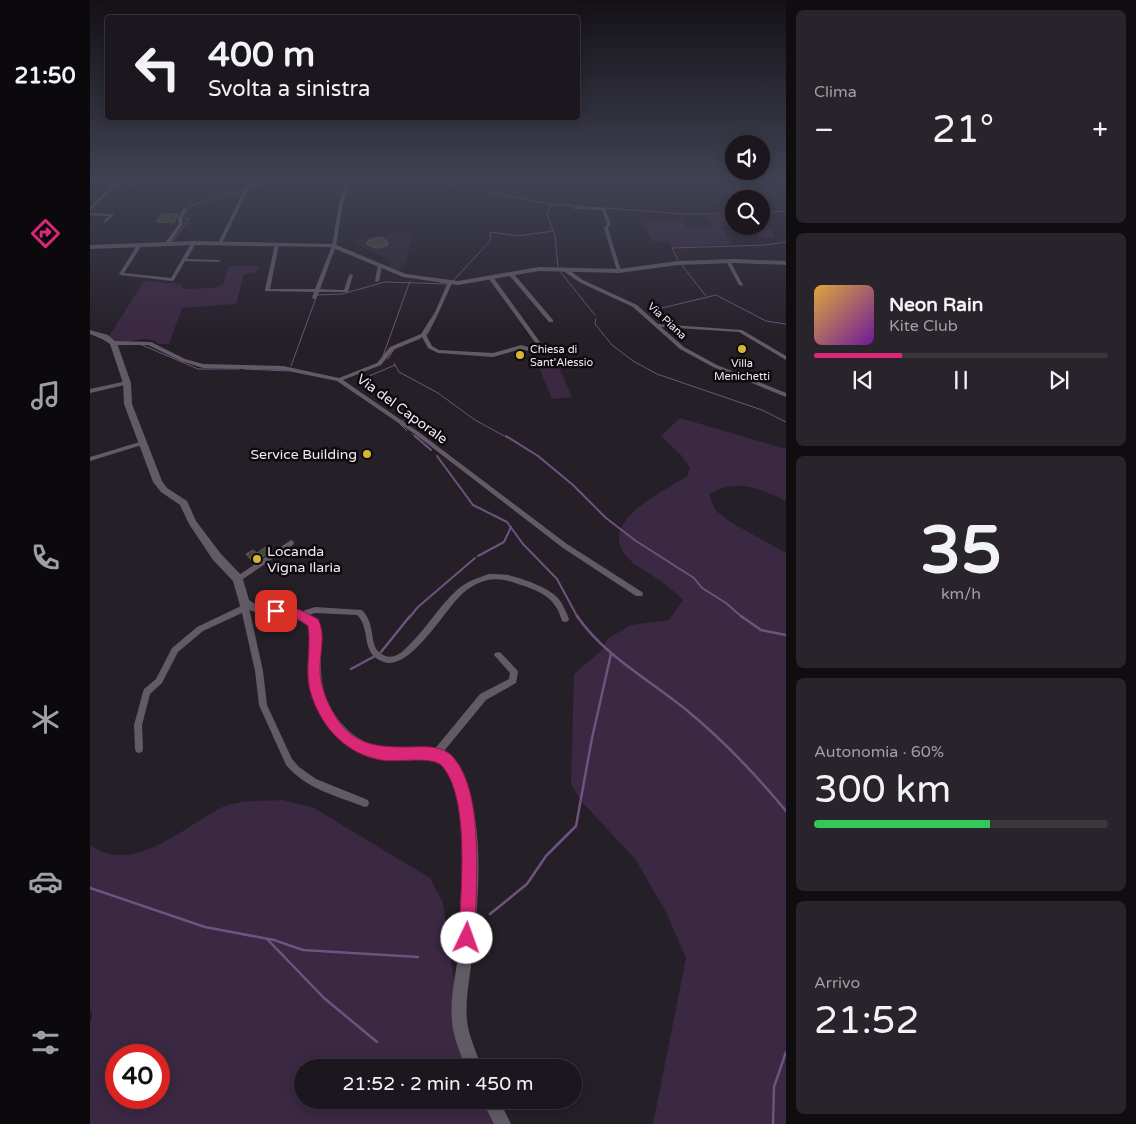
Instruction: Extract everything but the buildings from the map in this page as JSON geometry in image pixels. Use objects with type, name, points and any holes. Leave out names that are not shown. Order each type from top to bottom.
[{"type":"street","points":[[167,243],[176,231]]},
{"type":"street","points":[[220,243],[226,231]]},
{"type":"street","points":[[314,298],[334,246],[336,231]]},
{"type":"street","points":[[607,231],[619,271]]},
{"type":"street","points":[[90,247],[167,243],[334,246],[408,277],[451,283],[539,269],[619,271],[665,264],[728,261],[786,263]]},
{"type":"street","points":[[140,245],[121,274],[172,280],[194,243]]},
{"type":"street","points":[[277,244],[267,290],[317,292],[348,289],[351,276]]},
{"type":"street","points":[[184,260],[218,261]]},
{"type":"street","points":[[728,261],[741,285]]},
{"type":"street","points":[[377,280],[380,266]]},
{"type":"street","name":"Via Piana","points":[[564,269],[581,281],[628,301],[682,348],[714,366],[786,395]]},
{"type":"street","points":[[511,274],[551,321]]},
{"type":"street","points":[[423,336],[430,348],[438,351],[492,355],[520,348],[536,351],[543,350],[491,278]]},
{"type":"street","points":[[339,380],[379,364],[392,348],[423,336],[451,283]]},
{"type":"street","points":[[657,325],[740,331],[786,358]]},
{"type":"street","points":[[90,332],[105,337],[113,343],[127,383],[128,404],[158,482],[164,490],[184,503],[192,522],[217,556],[238,579],[259,671],[263,705],[288,762],[294,770],[307,779],[365,803]]},
{"type":"street","name":"Via del Caporale","points":[[113,343],[149,343],[190,363],[203,366],[284,368],[339,380],[418,434],[565,546],[639,594]]},
{"type":"street","points":[[90,391],[127,383]]},
{"type":"street","points":[[90,459],[143,443]]},
{"type":"street","points":[[238,579],[291,543]]},
{"type":"street","points":[[139,749],[138,725],[147,692],[159,681],[175,650],[200,629],[244,605],[253,608],[300,614],[315,610],[359,612],[365,616],[372,648],[377,656],[385,660],[402,656],[428,631],[462,588],[481,578],[511,579],[539,590],[558,601],[564,620]]},
{"type":"street","points":[[300,614],[314,623],[316,638],[313,670],[318,696],[338,731],[351,742],[365,750],[382,754],[436,754],[447,760],[460,783],[468,820],[468,931],[459,1014],[465,1046],[470,1059]]},
{"type":"street","points":[[436,754],[483,697],[513,681],[514,672],[498,655]]},
{"type":"street","points":[[495,1109],[503,1124]]},
{"type":"shaded area","points":[[646,231],[724,231],[732,244],[672,247],[669,242],[651,241]]},
{"type":"shaded area","points":[[770,231],[772,231],[775,238],[758,238],[756,235],[770,235]]},
{"type":"shaded area","points":[[396,233],[413,234],[406,264],[398,270],[390,266],[389,260],[356,244],[358,239]]},
{"type":"shaded area","points":[[229,266],[259,266],[256,272],[244,274],[236,304],[182,308],[169,344],[158,344],[148,339],[120,342],[115,341],[109,336],[144,281],[180,284],[184,289],[214,288],[223,284]]},
{"type":"shaded area","points":[[556,361],[572,397],[552,399],[537,363]]},
{"type":"shaded area","points":[[680,418],[786,449],[786,501],[757,489],[739,486],[719,489],[709,494],[715,510],[732,523],[786,553],[786,1124],[653,1124],[686,958],[667,914],[636,860],[583,803],[571,784],[574,674],[603,649],[607,639],[631,625],[669,620],[683,600],[665,584],[631,561],[621,547],[619,534],[624,522],[634,511],[687,476],[690,468],[681,455],[661,436]]},
{"type":"shaded area","points":[[282,800],[314,808],[430,878],[443,903],[453,975],[463,1016],[479,1059],[294,1059],[294,1109],[496,1109],[502,1124],[90,1124],[90,1022],[93,1013],[90,1010],[90,845],[107,853],[125,855],[142,851],[177,835],[225,806],[245,802]]},
{"type":"waterway","points":[[172,242],[180,231]]},
{"type":"waterway","points":[[452,282],[490,241],[491,232],[518,236],[550,231]]},
{"type":"waterway","points":[[553,231],[558,268]]},
{"type":"waterway","points":[[678,260],[672,248],[764,245],[786,242]]},
{"type":"waterway","points":[[681,264],[706,296]]},
{"type":"waterway","points":[[559,270],[595,315]]},
{"type":"waterway","points":[[291,366],[317,295],[342,294],[385,282],[409,283]]},
{"type":"waterway","points":[[383,356],[409,283]]},
{"type":"waterway","points":[[409,283],[449,284]]},
{"type":"waterway","points":[[442,304],[451,284]]},
{"type":"waterway","points":[[662,308],[716,295],[766,321],[786,324]]},
{"type":"waterway","points":[[427,335],[437,315]]},
{"type":"waterway","points":[[596,318],[595,324],[612,345],[633,361],[657,374],[762,410],[786,422]]},
{"type":"waterway","points":[[388,359],[394,349],[421,338]]},
{"type":"waterway","points":[[142,345],[198,369],[239,369]]},
{"type":"waterway","points":[[394,363],[399,372],[438,393],[475,420],[508,438]]},
{"type":"waterway","points":[[395,365],[367,377],[363,381],[404,412],[405,418],[402,422]]},
{"type":"waterway","points":[[244,369],[287,371]]},
{"type":"waterway","points":[[400,424],[407,431]]},
{"type":"waterway","points":[[412,434],[416,438]]},
{"type":"waterway","points":[[415,436],[431,450]]},
{"type":"waterway","points":[[506,436],[538,456],[573,485],[606,518],[636,541],[694,578],[702,588],[726,603],[743,618]]},
{"type":"waterway","points":[[437,456],[473,505],[507,522],[511,527]]},
{"type":"waterway","points":[[478,556],[504,542],[511,527]]},
{"type":"waterway","points":[[511,527],[523,544],[557,579],[578,618]]},
{"type":"waterway","points":[[409,618],[418,607],[475,558]]},
{"type":"waterway","points":[[381,652],[410,616]]},
{"type":"waterway","points":[[577,616],[615,657],[675,701],[716,736],[752,772],[786,811]]},
{"type":"waterway","points":[[741,616],[761,630],[786,635]]},
{"type":"waterway","points":[[490,914],[527,884],[546,856],[576,826],[592,738],[611,654]]},
{"type":"waterway","points":[[351,669],[375,656]]},
{"type":"waterway","points":[[90,888],[205,927],[274,940],[303,950],[418,957]]},
{"type":"waterway","points":[[267,939],[324,998],[377,1042]]},
{"type":"waterway","points":[[773,1124],[774,1087],[786,1052]]},
{"type":"place","name":"Villa Menichetti","points":[[742,349]]},
{"type":"place","name":"Chiesa di Sant'Alessio","points":[[520,355]]},
{"type":"place","name":"Service Building","points":[[367,454]]},
{"type":"place","name":"Locanda Vigna Ilaria","points":[[257,559]]},
{"type":"route","points":[[276,611],[300,614],[314,623],[316,638],[313,670],[318,696],[338,731],[351,742],[365,750],[382,754],[436,754],[447,760],[460,783],[468,820],[470,856],[467,938]]}]
